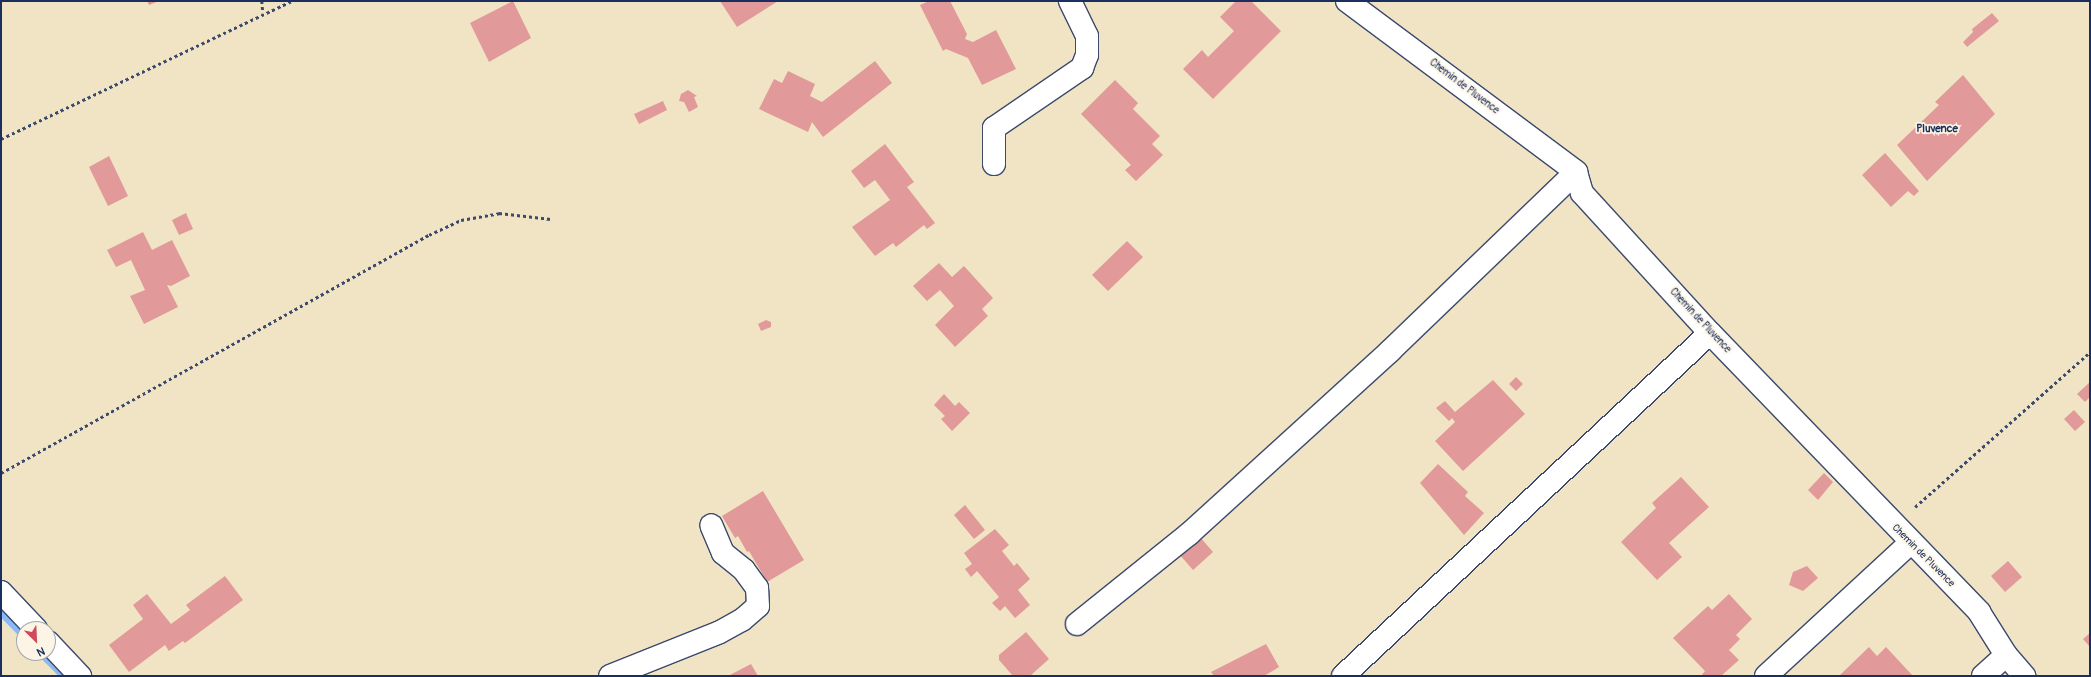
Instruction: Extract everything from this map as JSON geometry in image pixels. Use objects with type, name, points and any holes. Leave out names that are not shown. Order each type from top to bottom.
[{"type":"street","points":[[994,164],[994,128],[1082,68],[1087,55],[1087,36],[1070,1]]},
{"type":"street","name":"Chemin de Pluvence","points":[[1347,1],[1576,172],[1582,193],[1710,333],[1910,543],[1979,612],[2006,655],[2024,676]]},
{"type":"street","points":[[1077,624],[1189,534],[1390,351],[1576,172]]},
{"type":"street","points":[[1343,676],[1710,333]]},
{"type":"street","points":[[610,676],[720,632],[742,620],[758,606],[758,588],[744,570],[723,553],[711,525]]},
{"type":"street","points":[[1766,676],[1910,543]]},
{"type":"street","points":[[1,592],[28,621]]},
{"type":"street","points":[[56,650],[80,676]]},
{"type":"street","points":[[1982,676],[2006,655]]},
{"type":"path","points":[[262,1],[263,13]]},
{"type":"path","points":[[1,139],[263,13],[292,1]]},
{"type":"path","points":[[1,473],[429,235],[461,220],[499,213],[552,219]]},
{"type":"path","points":[[1894,526],[2090,352]]},
{"type":"building","points":[[147,1],[159,1],[149,5]]},
{"type":"building","points":[[513,1],[531,38],[489,62],[470,23]]},
{"type":"building","points":[[720,1],[778,1],[737,27]]},
{"type":"building","points":[[929,1],[950,1],[967,34],[965,39],[973,42],[996,30],[1016,69],[982,85],[968,58],[946,49],[943,51],[920,5]]},
{"type":"building","points":[[1236,1],[1251,1],[1281,31],[1213,99],[1183,69],[1202,50],[1208,57],[1234,31],[1220,17]]},
{"type":"building","points":[[1992,13],[1999,21],[1967,47],[1963,42],[1973,32],[1972,29]]},
{"type":"building","points":[[875,61],[892,83],[823,137],[812,122],[808,132],[759,109],[774,79],[782,83],[788,71],[815,84],[810,96],[822,102]]},
{"type":"building","points":[[1963,75],[1995,114],[1927,181],[1897,145],[1939,105],[1935,102]]},
{"type":"building","points":[[1115,80],[1138,103],[1133,109],[1160,136],[1152,144],[1163,155],[1136,181],[1125,170],[1131,165],[1081,114]]},
{"type":"building","points":[[688,90],[697,96],[694,97],[698,107],[689,112],[684,102],[679,101],[681,94]]},
{"type":"building","points":[[663,101],[667,110],[639,124],[634,114]]},
{"type":"building","points":[[885,144],[914,182],[907,187],[935,223],[927,229],[924,225],[896,247],[893,243],[875,256],[852,227],[890,200],[875,180],[864,188],[851,171]]},
{"type":"building","points":[[1885,153],[1919,191],[1914,196],[1908,191],[1891,207],[1862,175]]},
{"type":"building","points":[[109,156],[128,196],[108,206],[89,167]]},
{"type":"building","points":[[186,213],[193,229],[179,235],[172,220]]},
{"type":"building","points":[[143,232],[152,250],[172,240],[190,276],[171,286],[167,285],[178,307],[144,324],[130,296],[145,290],[131,260],[116,267],[107,250]]},
{"type":"building","points":[[1127,241],[1143,257],[1108,291],[1092,275]]},
{"type":"building","points":[[939,263],[952,277],[964,266],[993,298],[982,309],[988,316],[955,347],[935,325],[954,306],[940,290],[927,301],[913,286]]},
{"type":"building","points":[[766,320],[771,322],[771,327],[761,331],[758,324]]},
{"type":"building","points":[[1516,377],[1523,384],[1516,391],[1509,384]]},
{"type":"building","points":[[1493,380],[1525,414],[1463,471],[1435,441],[1455,422],[1452,418],[1449,421],[1436,408],[1445,401],[1455,412]]},
{"type":"building","points":[[2090,382],[2090,397],[2085,402],[2077,394]]},
{"type":"building","points":[[944,394],[955,406],[959,402],[970,413],[952,431],[941,419],[945,416],[934,405]]},
{"type":"building","points":[[2074,410],[2085,422],[2075,431],[2064,419]]},
{"type":"building","points":[[1438,464],[1468,492],[1465,496],[1484,513],[1464,535],[1420,483]]},
{"type":"building","points":[[1824,473],[1833,482],[1818,500],[1808,490]]},
{"type":"building","points":[[1681,477],[1709,507],[1669,543],[1682,557],[1657,580],[1621,542],[1656,508],[1652,503]]},
{"type":"building","points":[[763,491],[804,560],[767,582],[749,551],[747,552],[738,536],[735,538],[722,516]]},
{"type":"building","points":[[965,505],[985,530],[974,539],[954,515]]},
{"type":"building","points":[[995,529],[1009,545],[1002,551],[1014,566],[1017,563],[1030,579],[1018,590],[1030,605],[1015,618],[1005,606],[1000,611],[992,603],[999,597],[977,571],[971,577],[965,569],[972,564],[964,553]]},
{"type":"building","points":[[1200,537],[1213,552],[1193,570],[1179,554]]},
{"type":"building","points":[[2008,561],[2022,577],[2005,592],[1991,576]]},
{"type":"building","points":[[1807,566],[1818,578],[1803,591],[1789,585],[1793,572]]},
{"type":"building","points":[[225,576],[243,600],[185,643],[183,641],[169,651],[165,645],[129,672],[109,645],[143,619],[133,605],[147,594],[171,624],[190,610],[186,605]]},
{"type":"building","points":[[1729,594],[1752,619],[1736,635],[1740,639],[1729,650],[1739,660],[1721,676],[1701,676],[1705,671],[1673,638],[1708,606],[1712,610]]},
{"type":"building","points":[[1026,632],[1049,659],[1030,676],[1013,676],[999,660],[999,655]]},
{"type":"building","points":[[2090,633],[2090,647],[2083,639]]},
{"type":"building","points":[[1266,644],[1279,667],[1264,676],[1214,676],[1211,672]]},
{"type":"building","points":[[1869,647],[1877,656],[1886,647],[1913,676],[1839,676]]},
{"type":"building","points":[[751,664],[758,676],[728,676]]},
{"type":"waterway","points":[[1,611],[16,627]]},
{"type":"waterway","points":[[50,661],[65,676]]},
{"type":"district","name":"Pluvence","points":[[1937,129]]}]
